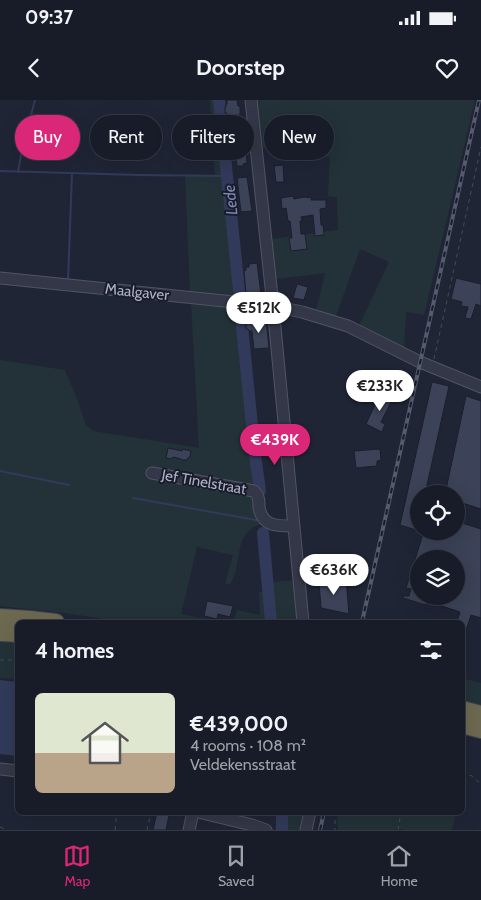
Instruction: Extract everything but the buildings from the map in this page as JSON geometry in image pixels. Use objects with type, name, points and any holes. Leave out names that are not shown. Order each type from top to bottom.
[{"type":"highway","points":[[0,617],[39,620]]},
{"type":"highway","points":[[0,633],[15,634]]},
{"type":"highway","points":[[465,710],[481,714]]},
{"type":"highway","points":[[465,726],[481,730]]},
{"type":"street","points":[[251,100],[303,620]]},
{"type":"street","name":"Maalgaver","points":[[0,278],[273,306],[302,312],[348,326],[432,367],[481,387]]},
{"type":"street","name":"Jef Tinelstraat","points":[[152,473],[254,491],[257,494],[260,514],[266,520],[275,526],[294,526]]},
{"type":"street","points":[[0,769],[15,771]]},
{"type":"street","points":[[189,830],[193,815]]},
{"type":"street","points":[[210,815],[266,830]]},
{"type":"street","points":[[306,830],[309,815]]},
{"type":"path","points":[[432,367],[481,147]]},
{"type":"path","points":[[0,660],[15,660]]},
{"type":"path","points":[[465,774],[472,776],[481,784]]},
{"type":"path","points":[[114,830],[116,815]]},
{"type":"path","points":[[147,830],[150,815]]},
{"type":"path","points":[[335,815],[336,830]]},
{"type":"path","points":[[398,830],[400,815]]},
{"type":"path","points":[[0,827],[8,830]]},
{"type":"shaded area","points":[[210,100],[222,100],[224,115],[211,115]]},
{"type":"shaded area","points":[[256,100],[475,100],[424,315],[406,312],[404,347],[359,326],[389,262],[360,249],[336,316],[316,311],[325,273],[276,279],[272,239],[338,230],[337,197],[328,196],[330,160],[334,160],[334,115],[264,115],[264,147],[261,147]]},
{"type":"shaded area","points":[[214,160],[228,160],[243,299],[190,296],[185,174],[215,175]]},
{"type":"shaded area","points":[[191,302],[246,307],[259,459],[267,521],[250,529],[243,539],[230,584],[225,584],[233,555],[197,547],[181,614],[209,620],[111,620],[0,606],[0,360],[65,370],[86,425],[93,431],[199,448]]},
{"type":"shaded area","points":[[296,580],[300,620],[234,620],[237,610],[260,615],[259,592],[270,590],[270,582]]},
{"type":"shaded area","points":[[0,642],[15,643],[15,679],[0,678]]},
{"type":"shaded area","points":[[465,679],[481,683],[481,706],[465,702]]},
{"type":"shaded area","points":[[279,815],[307,815],[304,830],[275,830]]},
{"type":"shaded area","points":[[337,815],[456,815],[452,830],[404,830],[397,828],[396,830],[338,830]]},
{"type":"water","points":[[0,680],[15,682],[15,756],[0,754]]},
{"type":"waterway","points":[[18,172],[35,100]]},
{"type":"waterway","name":"Lede","points":[[219,100],[240,299]]},
{"type":"waterway","points":[[0,171],[227,176]]},
{"type":"waterway","points":[[68,281],[72,173]]},
{"type":"waterway","name":"Lede","points":[[240,307],[260,491]]},
{"type":"waterway","points":[[0,471],[69,485]]},
{"type":"waterway","points":[[133,498],[261,521]]},
{"type":"waterway","name":"Lede","points":[[263,533],[271,620]]},
{"type":"waterway","name":"Lede","points":[[282,815],[282,830]]},
{"type":"railway","points":[[362,620],[479,100]]},
{"type":"railway","points":[[320,830],[323,815]]}]
